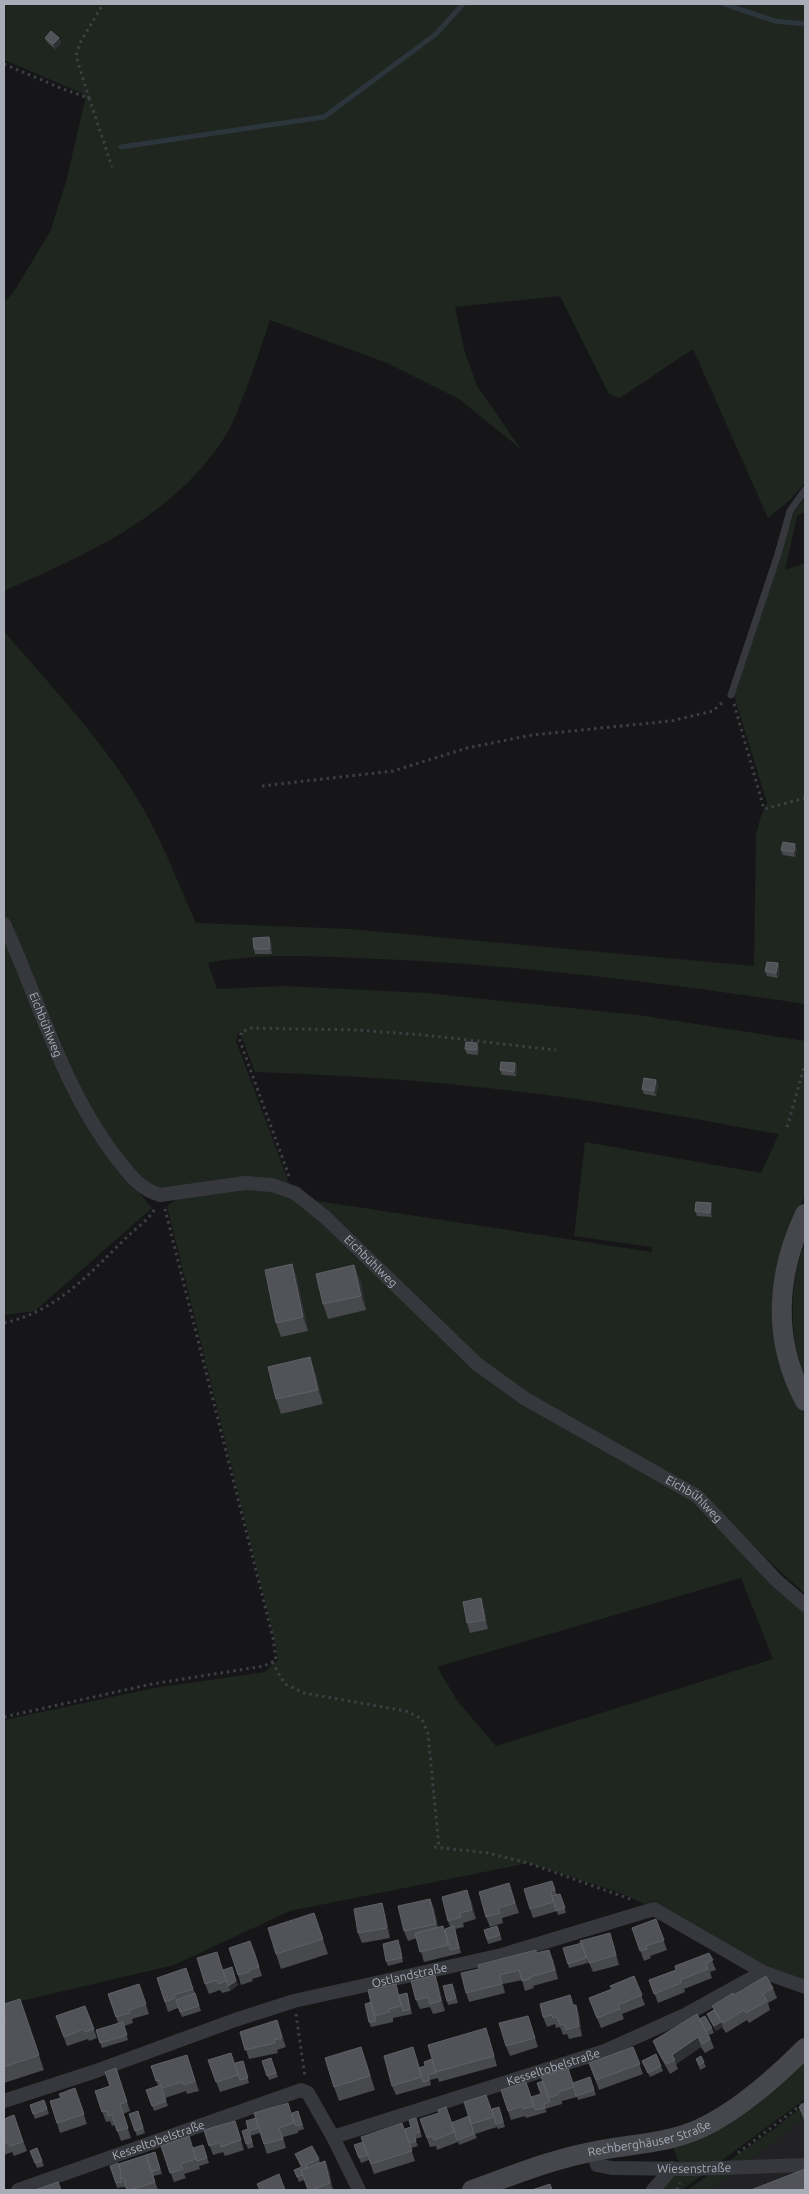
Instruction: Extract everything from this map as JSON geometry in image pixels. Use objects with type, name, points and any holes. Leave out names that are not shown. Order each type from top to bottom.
[{"type":"street","name":"Eichbühlweg","points":[[4,924],[57,1055],[84,1110],[105,1143],[139,1185],[150,1192],[160,1195],[245,1183],[272,1185],[295,1193],[325,1217],[477,1364],[524,1398],[697,1496],[777,1581],[805,1605]]},
{"type":"street","points":[[805,1214],[787,1257],[781,1319],[787,1356],[795,1382],[805,1401]]},
{"type":"street","points":[[654,1909],[763,1972],[805,1987]]},
{"type":"street","name":"Ostlandstraße","points":[[4,2101],[96,2071],[235,2020],[294,2001],[502,1955],[654,1909]]},
{"type":"street","name":"Kesseltobelstraße","points":[[333,2137],[605,2051],[685,2015],[763,1972]]},
{"type":"street","name":"Rechberghäuser Straße","points":[[472,2190],[551,2161],[593,2151],[673,2138],[699,2129],[725,2115],[783,2069],[805,2048]]},
{"type":"street","name":"Kesseltobelstraße","points":[[18,2190],[301,2090],[308,2093]]},
{"type":"street","points":[[308,2093],[333,2137],[359,2190]]},
{"type":"street","name":"Wiesenstraße","points":[[593,2151],[597,2165],[605,2167],[688,2170],[805,2164]]},
{"type":"street","points":[[653,2190],[672,2168]]},
{"type":"lane","points":[[731,695],[778,554],[790,511],[805,490]]},
{"type":"path","points":[[103,4],[80,43],[76,56],[112,168]]},
{"type":"path","points":[[4,64],[89,98]]},
{"type":"path","points":[[262,786],[393,771],[467,748],[532,735],[671,721],[713,711],[731,695],[764,809],[805,798]]},
{"type":"path","points":[[295,1193],[240,1042],[242,1032],[251,1028],[357,1030],[424,1035],[556,1050]]},
{"type":"path","points":[[787,1127],[805,1064]]},
{"type":"path","points":[[4,1323],[20,1320],[46,1308],[76,1287],[155,1210],[160,1195]]},
{"type":"path","points":[[4,1717],[152,1684],[264,1666],[276,1660],[273,1638],[160,1195]]},
{"type":"path","points":[[272,1662],[285,1684],[304,1693],[406,1711],[422,1719],[428,1734],[439,1847]]},
{"type":"path","points":[[434,1847],[488,1853],[528,1862],[654,1909]]},
{"type":"path","points":[[294,2001],[308,2093]]},
{"type":"path","points":[[737,2154],[805,2102]]},
{"type":"shaded area","points":[[4,4],[805,4],[805,483],[790,500],[768,518],[693,349],[620,398],[609,394],[560,296],[455,307],[465,353],[477,386],[521,449],[459,399],[387,363],[270,320],[249,382],[231,427],[208,460],[184,486],[130,528],[100,546],[4,591],[4,302],[13,293],[50,232],[66,182],[85,100],[84,94],[4,60]]},
{"type":"shaded area","points":[[805,497],[805,512],[797,516],[785,570],[805,563],[805,1004],[539,970],[432,962],[271,956],[208,963],[217,989],[284,986],[427,993],[638,1015],[805,1041],[805,1195],[788,1232],[790,1386],[805,1416],[805,1594],[699,1492],[530,1394],[480,1361],[311,1200],[652,1252],[651,1247],[574,1236],[585,1142],[761,1173],[779,1134],[633,1108],[492,1088],[350,1076],[255,1072],[239,1030],[236,1041],[290,1186],[162,1188],[152,1186],[130,1169],[87,1107],[4,913],[4,631],[71,708],[132,790],[159,838],[196,923],[350,929],[754,966],[756,835],[767,803],[734,695],[793,514]]},
{"type":"shaded area","points":[[4,932],[112,1160],[152,1208],[35,1311],[4,1315]]},
{"type":"shaded area","points":[[246,1186],[291,1196],[323,1221],[471,1366],[692,1498],[805,1611],[805,1982],[794,1979],[763,1964],[654,1901],[644,1904],[621,1893],[528,1863],[290,1911],[174,1965],[4,2005],[4,1720],[154,1688],[265,1672],[278,1660],[167,1206],[180,1197]],"holes":[[[741,1578],[773,1659],[496,1746],[458,1702],[437,1667]]]},
{"type":"shaded area","points":[[805,1243],[805,1379],[793,1329],[793,1293],[799,1259]]},
{"type":"shaded area","points":[[805,2060],[805,2099],[682,2190],[660,2190],[680,2165],[673,2148]]},
{"type":"shaded area","points":[[805,2104],[805,2117],[711,2190],[687,2190],[774,2129]]},
{"type":"shaded area","points":[[805,2117],[805,2190],[711,2190]]},
{"type":"building","points":[[51,31],[59,38],[53,44],[45,38]]},
{"type":"building","points":[[783,842],[795,844],[794,852],[781,850]]},
{"type":"building","points":[[269,937],[270,949],[254,949],[253,938]]},
{"type":"building","points":[[767,962],[778,963],[776,973],[765,971]]},
{"type":"building","points":[[466,1042],[477,1043],[477,1050],[465,1049]]},
{"type":"building","points":[[501,1062],[515,1063],[514,1072],[500,1070]]},
{"type":"building","points":[[644,1078],[656,1080],[654,1091],[642,1089]]},
{"type":"building","points":[[696,1202],[711,1203],[710,1213],[695,1211]]},
{"type":"building","points":[[292,1264],[303,1317],[276,1323],[265,1270]]},
{"type":"building","points":[[354,1265],[361,1296],[323,1304],[316,1274]]},
{"type":"building","points":[[310,1357],[318,1390],[276,1399],[268,1367]]},
{"type":"building","points":[[481,1598],[485,1620],[467,1623],[463,1602]]},
{"type":"building","points":[[552,1881],[555,1890],[551,1891],[553,1902],[530,1909],[524,1889]]},
{"type":"building","points":[[509,1883],[515,1903],[498,1908],[500,1913],[486,1917],[479,1892]]},
{"type":"building","points":[[467,1890],[472,1910],[460,1913],[461,1917],[448,1921],[442,1897]]},
{"type":"building","points":[[560,1894],[565,1908],[556,1911],[552,1896]]},
{"type":"building","points":[[430,1899],[436,1924],[404,1931],[398,1906]]},
{"type":"building","points":[[382,1903],[387,1928],[358,1933],[354,1909]]},
{"type":"building","points":[[314,1913],[323,1939],[276,1954],[268,1928]]},
{"type":"building","points":[[656,1919],[664,1940],[646,1946],[647,1949],[640,1951],[632,1928]]},
{"type":"building","points":[[443,1926],[448,1945],[420,1952],[415,1933]]},
{"type":"building","points":[[454,1926],[459,1948],[450,1950],[445,1929]]},
{"type":"building","points":[[497,1926],[500,1935],[487,1939],[484,1930]]},
{"type":"building","points":[[610,1933],[616,1955],[589,1963],[580,1941]]},
{"type":"building","points":[[398,1940],[402,1958],[386,1961],[383,1944]]},
{"type":"building","points":[[250,1941],[259,1967],[238,1975],[229,1948]]},
{"type":"building","points":[[582,1943],[586,1958],[568,1964],[563,1948]]},
{"type":"building","points":[[536,1950],[536,1953],[549,1950],[555,1970],[522,1981],[519,1970],[500,1975],[502,1984],[466,1993],[461,1973],[479,1969],[478,1965]]},
{"type":"building","points":[[217,1952],[226,1981],[218,1984],[217,1980],[205,1984],[197,1958]]},
{"type":"building","points":[[709,1953],[713,1960],[706,1963],[708,1969],[680,1980],[681,1983],[654,1994],[649,1980],[676,1970],[675,1966]]},
{"type":"building","points":[[232,1967],[236,1981],[228,1986],[223,1970]]},
{"type":"building","points":[[186,1968],[193,1989],[174,1995],[175,1998],[165,2002],[157,1978]]},
{"type":"building","points":[[435,1975],[441,2001],[430,2004],[428,1997],[416,2000],[411,1981]]},
{"type":"building","points":[[634,1976],[642,1995],[618,2005],[620,2009],[597,2018],[589,1998],[612,1989],[610,1986]]},
{"type":"building","points":[[766,1976],[773,1988],[763,1994],[767,2001],[746,2013],[744,2010],[723,2023],[712,2006]]},
{"type":"building","points":[[139,1984],[146,2004],[129,2010],[130,2013],[116,2017],[108,1994]]},
{"type":"building","points":[[396,1984],[401,2006],[389,2009],[390,2012],[374,2016],[368,1990]]},
{"type":"building","points":[[452,1984],[456,1998],[447,2001],[443,1986]]},
{"type":"building","points":[[195,1993],[199,2006],[180,2012],[176,2000]]},
{"type":"building","points":[[407,1993],[410,2009],[403,2011],[399,1995]]},
{"type":"building","points":[[570,1995],[573,2005],[576,2005],[579,2026],[566,2030],[564,2024],[560,2025],[557,2017],[553,2018],[552,2015],[543,2017],[540,2004]]},
{"type":"building","points":[[20,1999],[39,2055],[4,2067],[4,2025],[6,2025],[4,2004]]},
{"type":"building","points":[[371,2002],[376,2021],[369,2022],[365,2004]]},
{"type":"building","points":[[85,2006],[94,2029],[85,2032],[84,2029],[64,2037],[56,2016]]},
{"type":"building","points":[[714,2010],[721,2022],[714,2026],[707,2014]]},
{"type":"building","points":[[697,2014],[710,2039],[702,2044],[698,2037],[672,2055],[675,2060],[666,2064],[653,2041]]},
{"type":"building","points":[[528,2016],[535,2038],[506,2046],[499,2023]]},
{"type":"building","points":[[705,2016],[712,2028],[706,2031],[699,2019]]},
{"type":"building","points":[[277,2020],[282,2038],[274,2040],[275,2043],[245,2050],[240,2032]]},
{"type":"building","points":[[123,2022],[127,2035],[100,2043],[96,2030]]},
{"type":"building","points":[[486,2028],[494,2056],[436,2072],[428,2045]]},
{"type":"building","points":[[361,2047],[370,2076],[334,2087],[325,2058]]},
{"type":"building","points":[[413,2047],[422,2077],[392,2086],[384,2056]]},
{"type":"building","points":[[633,2047],[640,2064],[596,2080],[589,2063]]},
{"type":"building","points":[[231,2053],[238,2075],[216,2082],[208,2060]]},
{"type":"building","points":[[656,2054],[661,2066],[648,2073],[642,2061]]},
{"type":"building","points":[[187,2055],[195,2081],[184,2085],[183,2082],[162,2088],[159,2080],[156,2081],[151,2066]]},
{"type":"building","points":[[701,2056],[704,2062],[699,2065],[696,2059]]},
{"type":"building","points":[[271,2058],[276,2073],[267,2076],[262,2061]]},
{"type":"building","points":[[432,2059],[436,2073],[428,2075],[429,2080],[423,2082],[419,2068],[425,2066],[424,2062]]},
{"type":"building","points":[[243,2061],[248,2078],[240,2080],[235,2063]]},
{"type":"building","points":[[116,2068],[127,2102],[120,2104],[128,2128],[117,2131],[112,2115],[108,2116],[107,2111],[102,2112],[95,2091],[110,2086],[105,2072]]},
{"type":"building","points":[[568,2068],[574,2087],[558,2092],[559,2094],[548,2098],[541,2076]]},
{"type":"building","points":[[590,2077],[594,2090],[576,2096],[573,2083]]},
{"type":"building","points":[[543,2081],[550,2102],[544,2104],[545,2108],[535,2110],[531,2097],[541,2094],[537,2083]]},
{"type":"building","points":[[526,2082],[534,2106],[523,2109],[522,2106],[508,2111],[501,2090]]},
{"type":"building","points":[[161,2085],[166,2101],[152,2106],[146,2090]]},
{"type":"building","points":[[75,2088],[84,2114],[57,2123],[50,2101],[61,2098],[59,2094]]},
{"type":"building","points":[[486,2095],[494,2117],[471,2124],[464,2102]]},
{"type":"building","points":[[44,2100],[47,2109],[33,2114],[30,2105]]},
{"type":"building","points":[[805,2102],[805,2117],[799,2107]]},
{"type":"building","points":[[288,2103],[294,2123],[279,2128],[283,2139],[264,2144],[254,2113]]},
{"type":"building","points":[[446,2107],[455,2132],[434,2140],[432,2136],[427,2138],[420,2119],[439,2113],[438,2110]]},
{"type":"building","points":[[499,2107],[503,2122],[496,2124],[492,2109]]},
{"type":"building","points":[[138,2111],[143,2128],[135,2131],[129,2114]]},
{"type":"building","points":[[298,2111],[302,2125],[296,2126],[292,2113]]},
{"type":"building","points":[[14,2115],[23,2142],[10,2146],[9,2142],[4,2144],[4,2119]]},
{"type":"building","points":[[469,2116],[474,2134],[457,2140],[451,2123]]},
{"type":"building","points":[[256,2118],[259,2128],[249,2131],[252,2142],[246,2144],[242,2131],[248,2129],[246,2121]]},
{"type":"building","points":[[416,2118],[420,2132],[414,2134],[416,2141],[409,2143],[405,2129],[411,2127],[409,2120]]},
{"type":"building","points":[[235,2121],[241,2140],[221,2147],[220,2142],[209,2146],[204,2130]]},
{"type":"building","points":[[402,2123],[412,2151],[371,2164],[361,2137]]},
{"type":"building","points":[[189,2136],[196,2159],[181,2164],[183,2169],[170,2173],[161,2146]]},
{"type":"building","points":[[363,2142],[368,2155],[359,2158],[354,2145]]},
{"type":"building","points":[[203,2145],[207,2158],[197,2161],[193,2148]]},
{"type":"building","points":[[312,2146],[319,2159],[306,2165],[307,2168],[301,2170],[303,2175],[297,2177],[294,2170],[302,2167],[295,2154]]},
{"type":"building","points":[[37,2148],[42,2161],[35,2163],[30,2151]]},
{"type":"building","points":[[155,2152],[160,2169],[151,2172],[146,2155]]},
{"type":"building","points":[[146,2155],[155,2182],[127,2190],[124,2179],[120,2177],[119,2164]]},
{"type":"building","points":[[325,2161],[330,2183],[308,2190],[301,2170]]},
{"type":"building","points":[[118,2163],[122,2182],[116,2183],[110,2166]]},
{"type":"building","points":[[805,2169],[805,2190],[751,2190]]},
{"type":"building","points":[[279,2174],[285,2190],[260,2190],[257,2184]]},
{"type":"building","points":[[58,2182],[61,2190],[35,2190]]},
{"type":"building","points":[[550,2184],[552,2190],[532,2190]]},
{"type":"waterway","points":[[121,147],[324,117],[436,34],[463,4]]},
{"type":"waterway","points":[[724,4],[775,21],[805,24]]}]
